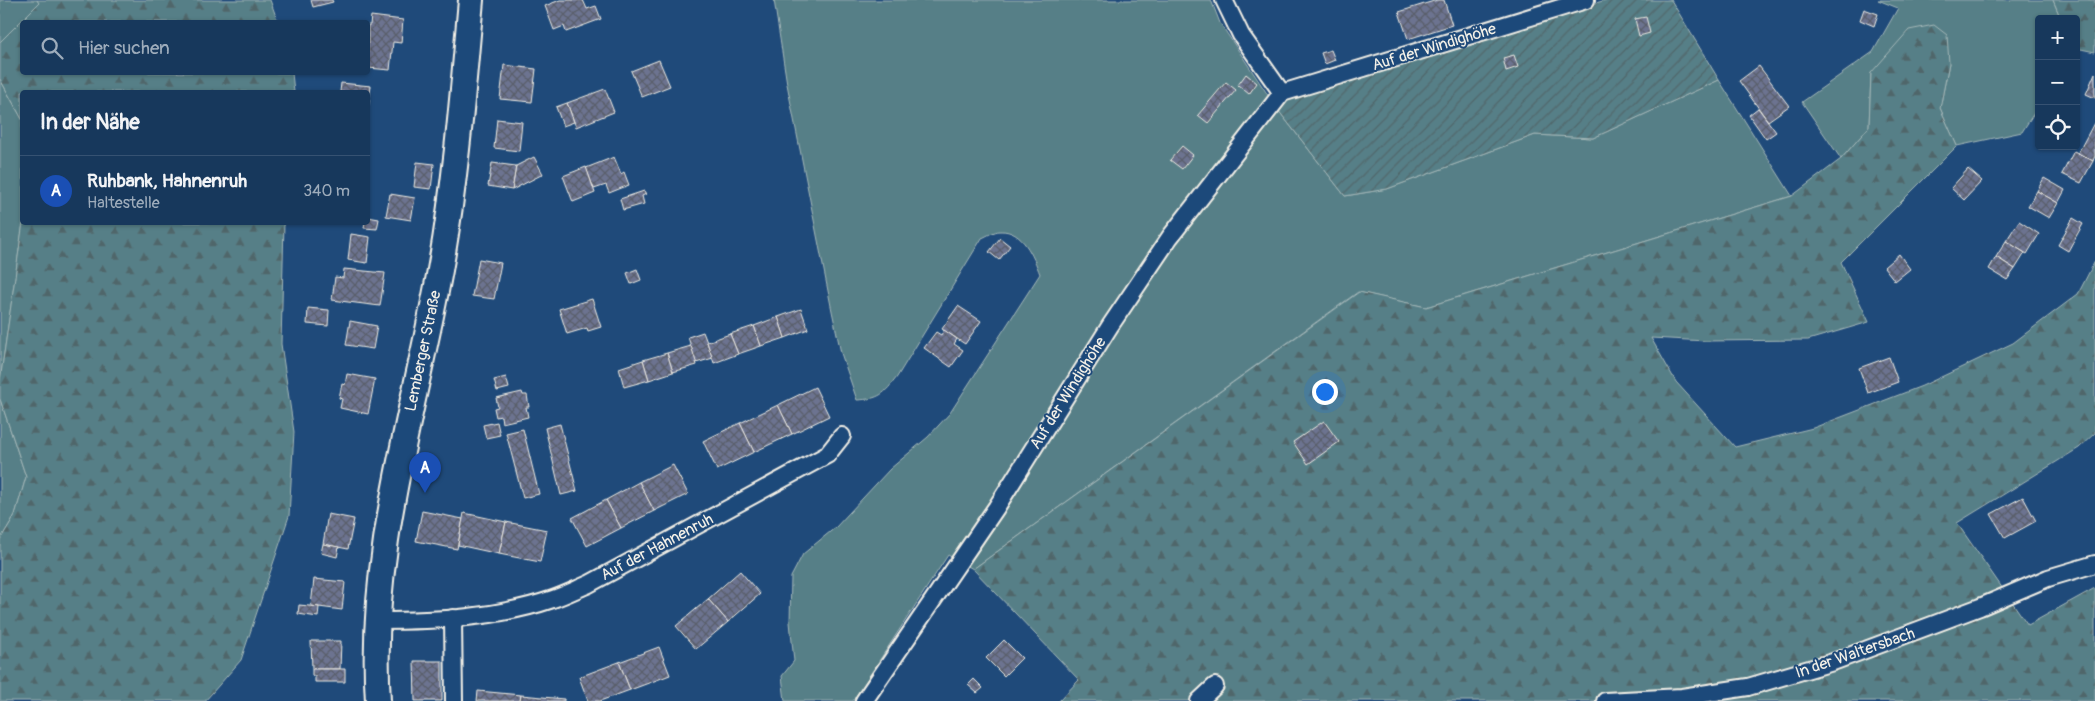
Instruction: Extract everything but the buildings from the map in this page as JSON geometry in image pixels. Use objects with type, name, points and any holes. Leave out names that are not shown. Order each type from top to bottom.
[{"type":"main road","name":"Lemberger Straße","points":[[378,701],[377,621],[384,548],[440,270],[452,192],[472,0]]},
{"type":"street","points":[[1224,0],[1241,35],[1282,93]]},
{"type":"street","name":"Auf der Windighöhe","points":[[864,701],[996,508],[1110,326],[1170,237],[1282,93],[1586,0]]},
{"type":"street","name":"Auf der Hahnenruh","points":[[377,621],[453,618],[496,613],[555,599],[589,584],[828,455],[842,436]]},
{"type":"street","name":"In der Waltersbach","points":[[1605,701],[1682,697],[1748,687],[1833,662],[1917,632],[2048,578],[2095,564]]},
{"type":"street","points":[[453,618],[454,701]]},
{"type":"street","points":[[1199,701],[1214,686]]},
{"type":"green space","points":[[0,0],[37,0],[39,3],[0,42]]},
{"type":"green space","points":[[37,0],[270,0],[277,20],[22,20],[39,3]]},
{"type":"green space","points":[[774,0],[1211,0],[1220,23],[1278,110],[1345,196],[1387,189],[1535,135],[1593,138],[1719,80],[1792,196],[1426,307],[1358,292],[973,569],[948,555],[853,701],[785,701],[782,676],[794,661],[790,622],[791,577],[803,554],[836,527],[890,469],[928,437],[950,413],[1040,274],[1026,245],[1015,235],[998,231],[982,238],[889,388],[876,397],[857,400],[841,353],[832,311],[787,84]]},
{"type":"green space","points":[[1606,0],[1671,0],[1719,80],[1593,138],[1535,135],[1387,189],[1345,196],[1278,110],[1287,98]]},
{"type":"green space","points":[[1878,0],[2053,0],[2059,15],[2035,15],[2035,111],[2022,132],[1957,146],[1940,108],[1949,63],[1871,73],[1869,127],[1841,159],[1802,102],[1873,52],[1898,8]]},
{"type":"green space","points":[[2053,0],[2095,0],[2095,52],[2080,49],[2080,15],[2059,15]]},
{"type":"green space","points":[[20,22],[20,75],[292,75],[294,90],[20,90],[20,115],[0,79],[0,42]]},
{"type":"green space","points":[[1934,25],[1947,35],[1949,63],[1940,108],[1957,146],[1841,262],[1869,322],[1808,340],[1706,341],[1651,338],[1676,382],[1735,447],[1813,428],[1922,386],[2013,343],[2078,294],[2095,261],[2095,433],[2079,448],[1957,523],[2028,625],[2095,588],[2095,701],[1059,701],[1079,680],[973,569],[1359,292],[1426,307],[1792,196],[1841,159],[1869,127],[1871,73],[1909,30]]},
{"type":"green space","points":[[0,79],[20,115],[20,225],[23,225],[0,381]]},
{"type":"green space","points":[[23,225],[284,225],[281,344],[294,432],[289,516],[241,660],[205,701],[0,701],[0,540],[15,515],[26,477],[0,399],[0,381]]},
{"type":"green space","points":[[0,399],[26,477],[15,515],[0,540]]},
{"type":"place","name":"Ruhbank, Hahnenruh","points":[[425,493]]}]
